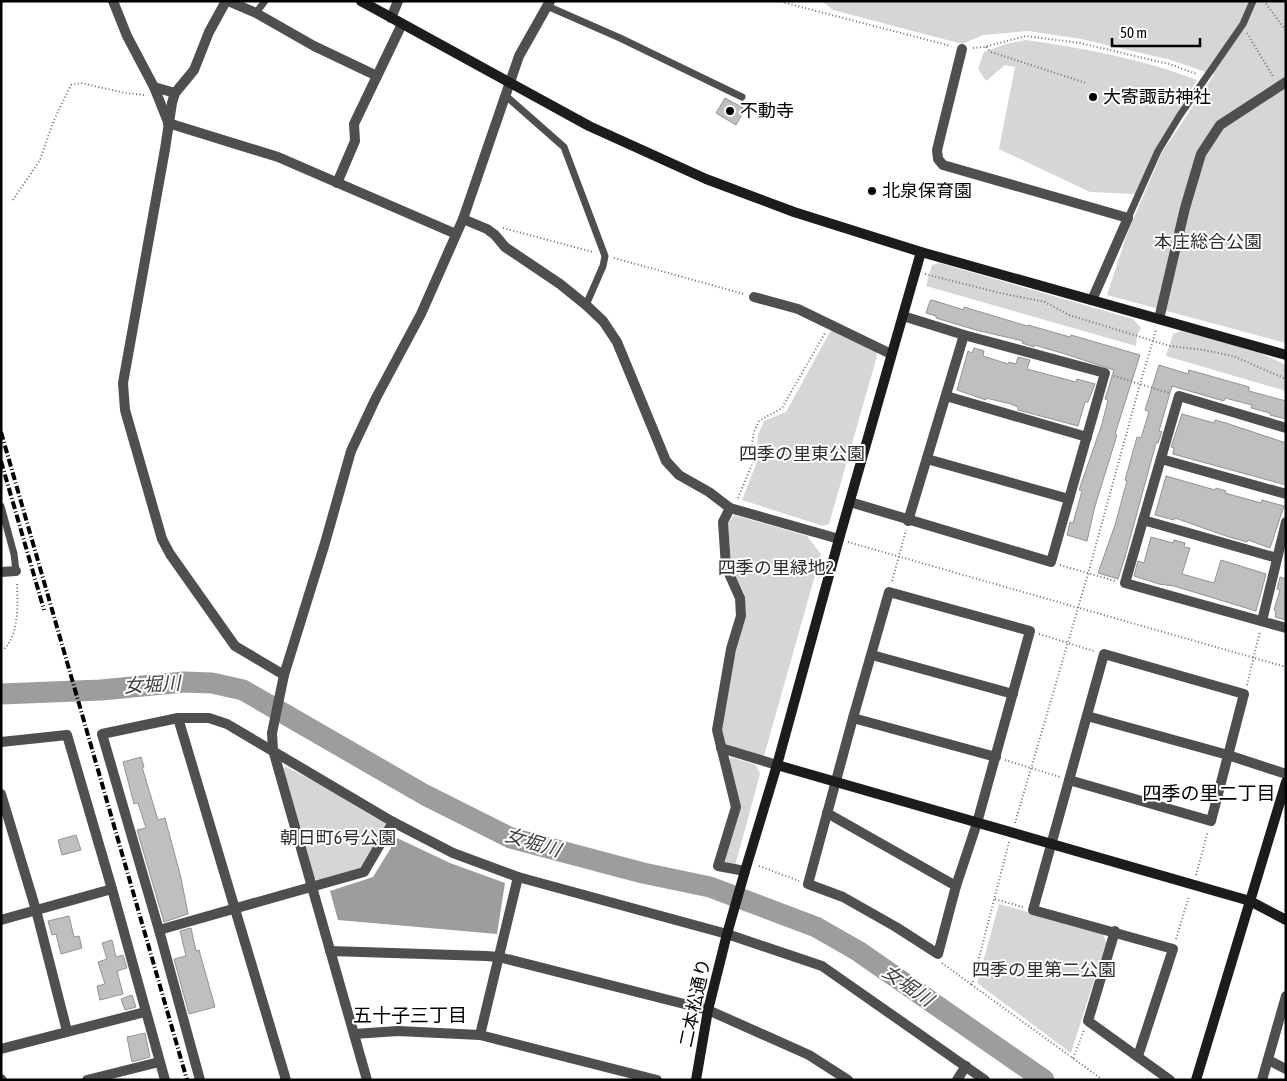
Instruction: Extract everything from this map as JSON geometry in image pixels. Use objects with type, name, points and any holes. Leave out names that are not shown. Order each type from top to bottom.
[{"type":"street","points":[[113,1],[127,36],[156,92],[168,123]]},
{"type":"street","points":[[284,679],[236,646],[170,554],[162,539],[125,410],[123,383],[168,123],[175,93],[194,70],[209,32],[227,1],[256,13],[314,46],[377,76]]},
{"type":"street","points":[[361,1],[588,126],[706,179],[794,212],[921,252],[1286,355]]},
{"type":"street","points":[[391,18],[398,1]]},
{"type":"street","points":[[367,1080],[273,750],[272,733],[284,679],[351,451],[376,398],[421,314],[463,219],[519,56],[549,3]]},
{"type":"street","points":[[337,183],[355,141],[354,124],[402,24]]},
{"type":"street","points":[[962,49],[937,150],[938,159],[943,165],[1128,218],[1092,300]]},
{"type":"street","points":[[1160,318],[1185,208],[1201,154],[1220,125],[1282,85]]},
{"type":"street","points":[[156,92],[175,93]]},
{"type":"street","points":[[168,123],[278,158],[456,234]]},
{"type":"street","points":[[463,219],[487,229],[505,247],[560,284],[603,321],[616,342],[666,460],[679,475],[709,492],[730,508],[839,539]]},
{"type":"street","name":"二本松通り","points":[[696,1080],[708,1010],[727,934],[777,765],[921,252]]},
{"type":"street","points":[[754,297],[798,309],[891,354]]},
{"type":"street","points":[[850,502],[908,521],[1051,562],[1087,437],[1105,373],[964,335],[903,316]]},
{"type":"street","points":[[908,521],[964,335]]},
{"type":"street","points":[[946,396],[1087,437]]},
{"type":"street","points":[[1286,428],[1179,396],[1125,583],[1286,628]]},
{"type":"street","points":[[927,459],[1069,499]]},
{"type":"street","points":[[1160,459],[1286,494]]},
{"type":"street","points":[[730,508],[723,522],[726,567],[740,598],[741,616],[731,649],[717,730],[736,807],[718,866],[746,869]]},
{"type":"street","points":[[1143,520],[1277,558]]},
{"type":"street","points":[[1262,621],[1286,522]]},
{"type":"street","points":[[1,572],[16,571]]},
{"type":"street","points":[[889,592],[1030,631],[996,757],[956,886],[938,954],[896,927],[843,897],[808,884],[889,592]]},
{"type":"street","points":[[1069,780],[1212,821],[1244,694],[1104,654],[1032,910],[1173,948],[1138,1056]]},
{"type":"street","points":[[872,655],[1013,694]]},
{"type":"street","points":[[1087,716],[1228,755],[1286,774]]},
{"type":"street","points":[[178,718],[286,1080]]},
{"type":"street","points":[[200,1080],[102,734],[178,718],[209,718],[227,724],[393,822],[453,853],[518,877],[727,934],[822,966],[985,1080]]},
{"type":"street","points":[[853,718],[996,757]]},
{"type":"street","points":[[1,742],[67,735],[165,1080]]},
{"type":"street","points":[[721,748],[1250,901],[1286,920]]},
{"type":"street","points":[[1196,1080],[1286,782]]},
{"type":"street","points":[[1,794],[36,910],[68,1031]]},
{"type":"street","points":[[827,813],[956,886]]},
{"type":"street","points":[[159,930],[364,872],[393,822]]},
{"type":"street","points":[[480,1035],[518,877]]},
{"type":"street","points":[[1,920],[112,889]]},
{"type":"street","points":[[1115,931],[1088,1021],[1170,1080]]},
{"type":"street","points":[[330,951],[499,958],[708,1010],[809,1055],[848,1080]]},
{"type":"street","points":[[1262,1080],[1286,996]]},
{"type":"street","points":[[1,1049],[145,1012]]},
{"type":"street","points":[[354,1034],[398,1031],[480,1035],[658,1080]]},
{"type":"street","points":[[1268,1060],[1286,1069]]},
{"type":"street","points":[[87,1080],[159,1062]]},
{"type":"street","points":[[956,1080],[966,1066]]},
{"type":"street","points":[[608,1080],[609,1068]]},
{"type":"lane","points":[[256,13],[265,1]]},
{"type":"lane","points":[[1128,218],[1158,151],[1180,115],[1243,24],[1254,1]]},
{"type":"lane","points":[[549,3],[742,97]]},
{"type":"lane","points":[[506,96],[564,147],[606,256],[604,266],[586,305]]},
{"type":"lane","points":[[1,506],[14,554],[16,571]]},
{"type":"path","points":[[778,1],[962,49],[986,47],[1026,36],[1071,42],[1169,64],[1206,77]]},
{"type":"path","points":[[1264,1],[1286,31]]},
{"type":"path","points":[[1243,24],[1282,85]]},
{"type":"path","points":[[986,47],[991,52],[1086,83]]},
{"type":"path","points":[[12,200],[40,160],[54,120],[71,86],[82,83],[124,93],[156,92]]},
{"type":"path","points":[[495,235],[504,228],[754,297]]},
{"type":"path","points":[[916,272],[1045,302],[1069,315],[1170,346],[1233,356],[1286,379]]},
{"type":"path","points":[[972,985],[1030,768],[1088,574],[1160,318]]},
{"type":"path","points":[[730,508],[737,500],[753,462],[752,444],[754,432],[759,421],[782,408],[830,325]]},
{"type":"path","points":[[1105,373],[1179,396]]},
{"type":"path","points":[[889,592],[908,521]]},
{"type":"path","points":[[839,539],[1286,666]]},
{"type":"path","points":[[1051,562],[1125,583]]},
{"type":"path","points":[[1,649],[11,642],[15,632],[18,593],[16,571]]},
{"type":"path","points":[[1244,694],[1262,621]]},
{"type":"path","points":[[1030,631],[1104,654]]},
{"type":"path","points":[[996,757],[1069,780]]},
{"type":"path","points":[[746,869],[808,884]]},
{"type":"path","points":[[995,899],[1032,910]]},
{"type":"path","points":[[938,954],[940,962],[1103,1080]]},
{"type":"path","points":[[1073,1058],[1088,1021]]},
{"type":"green space","name":"本庄総合公園","points":[[822,1],[1286,1],[1286,343],[1107,295],[1127,234],[1162,152],[1214,75],[1171,60],[1081,39],[1028,31],[983,35],[962,44],[833,10]]},
{"type":"green space","points":[[1026,40],[1113,55],[1197,80],[1154,153],[1136,194],[1090,192],[999,149],[1015,67],[1005,65],[986,81],[978,69],[984,52],[1006,44]]},
{"type":"green space","points":[[939,263],[1133,319],[1141,328],[1137,336],[1136,346],[926,286],[932,265]]},
{"type":"green space","name":"四季の里東公園","points":[[834,329],[877,351],[877,356],[829,524],[823,526],[742,500],[756,464],[758,435],[764,421],[786,412],[830,332]]},
{"type":"green space","points":[[1181,331],[1258,352],[1286,365],[1286,391],[1166,356],[1173,334]]},
{"type":"green space","name":"四季の里緑地2","points":[[734,515],[807,536],[821,554],[764,756],[725,744],[720,732],[736,644],[746,619],[744,593],[731,567],[728,524]]},
{"type":"green space","points":[[731,757],[756,765],[760,774],[735,866],[723,864],[740,804],[727,765]]},
{"type":"green space","name":"朝日町6号公園","points":[[286,767],[324,786],[385,823],[386,825],[362,869],[319,881],[312,877],[283,768]]},
{"type":"green space","name":"四季の里第二公園","points":[[999,904],[1103,933],[1106,943],[1071,1053],[977,983]]},
{"type":"shaded area","points":[[397,838],[450,863],[505,883],[497,934],[338,920],[330,891],[373,877]]},
{"type":"building","name":"不動寺","points":[[725,98],[745,109],[736,125],[716,113]]},
{"type":"building","points":[[932,300],[964,310],[964,307],[1070,337],[1071,335],[1140,355],[1115,434],[1117,435],[1095,506],[1087,541],[1067,535],[1070,522],[1073,523],[1082,491],[1079,490],[1102,424],[1108,400],[1105,399],[1114,370],[1034,345],[1034,347],[1022,343],[1023,341],[936,318],[936,316],[926,313]]},
{"type":"building","points":[[974,348],[984,351],[983,356],[1008,364],[1009,362],[1016,364],[1018,357],[1030,360],[1027,369],[1076,382],[1077,379],[1095,384],[1088,402],[1085,402],[1078,426],[1018,410],[1018,407],[1011,404],[986,398],[986,400],[957,390],[968,351],[972,353]]},
{"type":"building","points":[[1159,365],[1188,374],[1189,370],[1249,387],[1249,391],[1286,401],[1286,419],[1251,408],[1252,405],[1225,398],[1224,401],[1172,386],[1159,431],[1162,432],[1158,443],[1156,443],[1118,579],[1098,573],[1115,525],[1137,437],[1141,438],[1149,412],[1145,410]]},
{"type":"building","points":[[1182,414],[1214,423],[1215,420],[1226,423],[1286,443],[1286,485],[1173,454],[1174,448],[1171,447]]},
{"type":"building","points":[[1166,476],[1215,490],[1216,488],[1226,491],[1225,493],[1261,503],[1262,500],[1284,506],[1270,548],[1248,540],[1247,542],[1229,537],[1175,518],[1174,520],[1155,515]]},
{"type":"building","points":[[1151,537],[1173,543],[1174,540],[1185,543],[1184,547],[1190,548],[1182,574],[1214,583],[1221,560],[1266,574],[1256,611],[1134,576],[1138,561],[1144,563]]},
{"type":"building","points":[[1280,577],[1286,579],[1286,620],[1275,617],[1276,611],[1274,610],[1280,590],[1277,589]]},
{"type":"building","points":[[141,757],[144,767],[142,767],[158,820],[165,818],[181,878],[188,914],[164,922],[137,830],[146,828],[138,803],[134,804],[123,762]]},
{"type":"building","points":[[76,835],[81,850],[62,855],[58,840]]},
{"type":"building","points":[[69,916],[74,937],[79,936],[82,948],[61,954],[56,934],[52,935],[48,921]]},
{"type":"building","points":[[191,928],[196,951],[199,950],[215,1007],[189,1014],[174,959],[186,956],[180,931]]},
{"type":"building","points":[[112,940],[116,957],[123,955],[127,968],[117,971],[123,994],[100,1000],[97,986],[105,984],[98,962],[107,959],[102,943]]},
{"type":"building","points":[[132,995],[136,1007],[125,1010],[121,999]]},
{"type":"building","points":[[145,1033],[150,1057],[132,1062],[127,1037]]},
{"type":"waterway","name":"女堀川","points":[[1,694],[101,690],[184,682],[212,683],[243,690],[425,795],[511,838],[643,873],[710,887],[816,927],[858,951],[1044,1080]]},
{"type":"railway","points":[[1,432],[187,1080]]},
{"type":"railway","points":[[1,461],[44,610]]},
{"type":"place","name":"大寄諏訪神社","points":[[1093,97]]},
{"type":"place","name":"不動寺","points":[[730,111]]},
{"type":"place","name":"北泉保育園","points":[[872,191]]},
{"type":"district","name":"四季の里二丁目","points":[[1209,793]]},
{"type":"district","name":"五十子三丁目","points":[[410,1015]]}]
